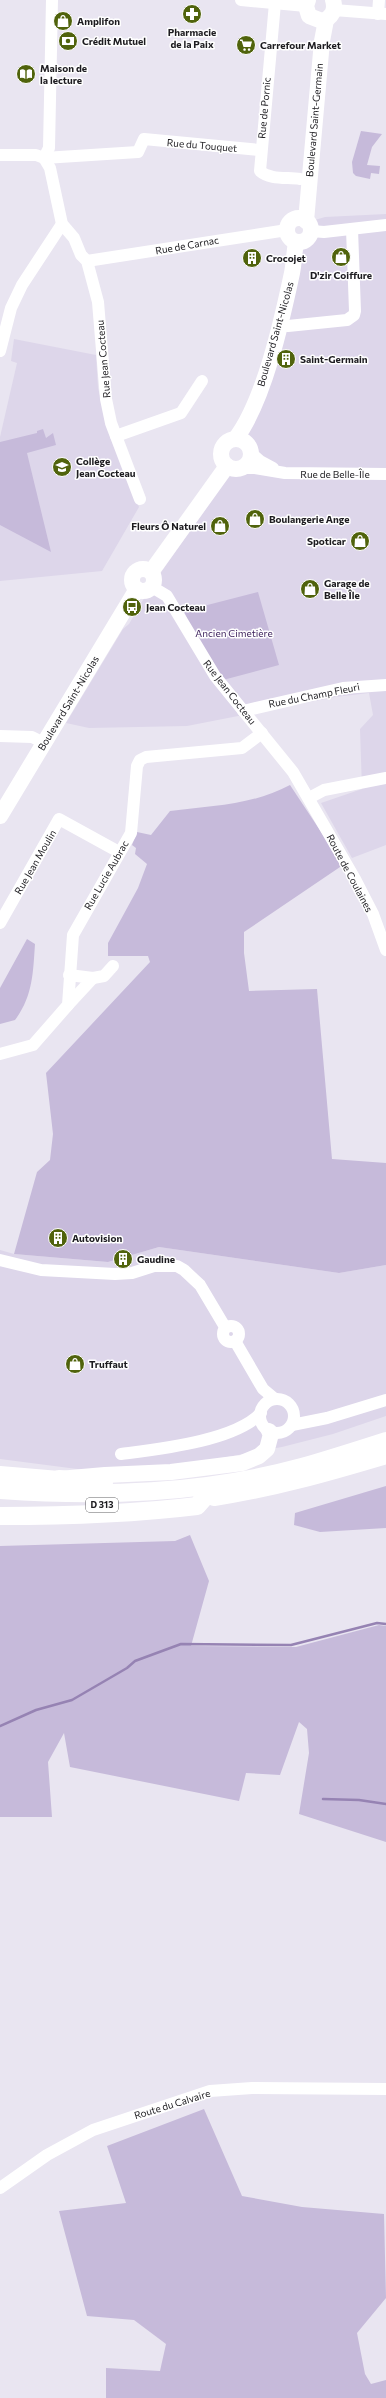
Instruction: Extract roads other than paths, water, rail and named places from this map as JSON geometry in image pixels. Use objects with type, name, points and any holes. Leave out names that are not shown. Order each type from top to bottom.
[{"type":"highway","name":"D 313","points":[[0,1502],[104,1505],[150,1504],[301,1467],[386,1441]]},
{"type":"highway","name":"D 313","points":[[0,1490],[52,1494],[250,1491],[316,1476],[386,1455]]},
{"type":"highway","points":[[0,1516],[96,1515],[155,1511],[197,1506],[203,1492],[59,1479]]},
{"type":"main road","name":"Boulevard Saint-Germain","points":[[300,225],[300,179],[316,26],[320,9]]},
{"type":"main road","name":"Boulevard Saint-Germain","points":[[300,225],[322,41],[320,9]]},
{"type":"main road","name":"Boulevard Saint-Nicolas","points":[[0,816],[44,743],[147,583],[234,467],[249,462],[245,445],[247,423],[264,379],[279,325],[292,272],[296,243],[308,238],[300,225]]},
{"type":"main road","points":[[234,467],[221,458],[222,447],[226,442],[245,445]]},
{"type":"main road","points":[[0,1474],[59,1479],[171,1472],[242,1463],[255,1459],[267,1449],[271,1434],[261,1426]]},
{"type":"street","points":[[44,158],[49,148],[52,0]]},
{"type":"street","points":[[241,0],[382,14],[379,0]]},
{"type":"street","name":"Rue de Pornic","points":[[275,3],[260,150],[260,171],[264,174],[300,179]]},
{"type":"street","name":"Rue du Touquet","points":[[44,158],[138,152],[144,139],[260,150]]},
{"type":"street","points":[[0,155],[36,155],[44,158],[50,168],[62,224],[22,285],[11,308],[0,348]]},
{"type":"street","name":"Rue Jean Cocteau","points":[[62,224],[74,238],[81,255],[87,261],[98,302],[106,399],[116,436],[140,499]]},
{"type":"street","name":"Rue de Carnac","points":[[87,261],[300,225],[324,232],[386,225]]},
{"type":"street","points":[[279,325],[288,326],[347,320],[354,315],[356,311],[352,229]]},
{"type":"street","points":[[116,436],[181,414],[202,381]]},
{"type":"street","name":"Rue de Belle-Île","points":[[245,445],[260,461],[285,473]]},
{"type":"street","name":"Rue de Belle-Île","points":[[234,467],[256,468],[285,473],[386,474]]},
{"type":"street","name":"Rue Jean Cocteau","points":[[147,583],[167,596],[215,676],[293,772],[309,798]]},
{"type":"street","name":"Rue du Champ Fleuri","points":[[243,711],[343,688],[386,684]]},
{"type":"street","name":"Rue Lucie Aubrac","points":[[68,1005],[73,934],[131,833],[137,766],[140,760],[146,757],[242,748],[262,733]]},
{"type":"street","points":[[0,736],[32,737],[44,743]]},
{"type":"street","points":[[309,798],[324,790],[386,778]]},
{"type":"street","name":"Route de Coulaines","points":[[309,798],[356,879],[373,914],[386,950]]},
{"type":"street","name":"Rue Jean Moulin","points":[[0,923],[60,819],[119,852]]},
{"type":"street","points":[[69,975],[93,978],[104,976],[113,966]]},
{"type":"street","points":[[0,1054],[33,1045],[93,978]]},
{"type":"street","points":[[0,1260],[41,1270],[115,1274],[132,1273],[154,1266],[177,1266],[184,1270],[200,1285],[226,1327],[222,1332],[224,1340],[229,1342],[235,1341],[263,1389],[267,1406],[261,1426]]},
{"type":"street","points":[[122,1454],[194,1443],[261,1426],[280,1433],[292,1425],[327,1418],[386,1400]]},
{"type":"street","points":[[267,1406],[288,1402],[294,1412],[306,1421]]},
{"type":"street","points":[[292,1425],[294,1412]]},
{"type":"street","name":"Route du Calvaire","points":[[0,2188],[47,2156],[93,2130],[210,2092],[252,2088],[386,2089]]},
{"type":"waterway","points":[[0,1726],[36,1710],[72,1700],[127,1668],[135,1661],[181,1644],[291,1645],[377,1623],[386,1624]]},
{"type":"waterway","points":[[323,1799],[359,1800],[386,1804]]},
{"type":"place","name":"Pharmacie de la Paix","points":[[192,14]]},
{"type":"place","name":"Amplifon","points":[[63,21]]},
{"type":"place","name":"Crédit Mutuel","points":[[68,41]]},
{"type":"place","name":"Carrefour Market","points":[[246,45]]},
{"type":"place","name":"Maison de la lecture","points":[[26,74]]},
{"type":"place","name":"D'zir Coiffure","points":[[341,257]]},
{"type":"place","name":"Crocojet","points":[[252,258]]},
{"type":"place","name":"Saint-Germain","points":[[286,359]]},
{"type":"place","name":"Collège Jean Cocteau","points":[[62,467]]},
{"type":"place","name":"Boulangerie Ange","points":[[255,519]]},
{"type":"place","name":"Fleurs Ô Naturel","points":[[220,526]]},
{"type":"place","name":"Spoticar","points":[[360,541]]},
{"type":"place","name":"Garage de Belle Île","points":[[310,589]]},
{"type":"place","name":"Jean Cocteau","points":[[132,607]]},
{"type":"place","name":"Autovision","points":[[58,1238]]},
{"type":"place","name":"Gaudine","points":[[123,1259]]},
{"type":"place","name":"Truffaut","points":[[75,1364]]},
{"type":"park label","name":"Ancien Cimetière","points":[[234,633]]}]
